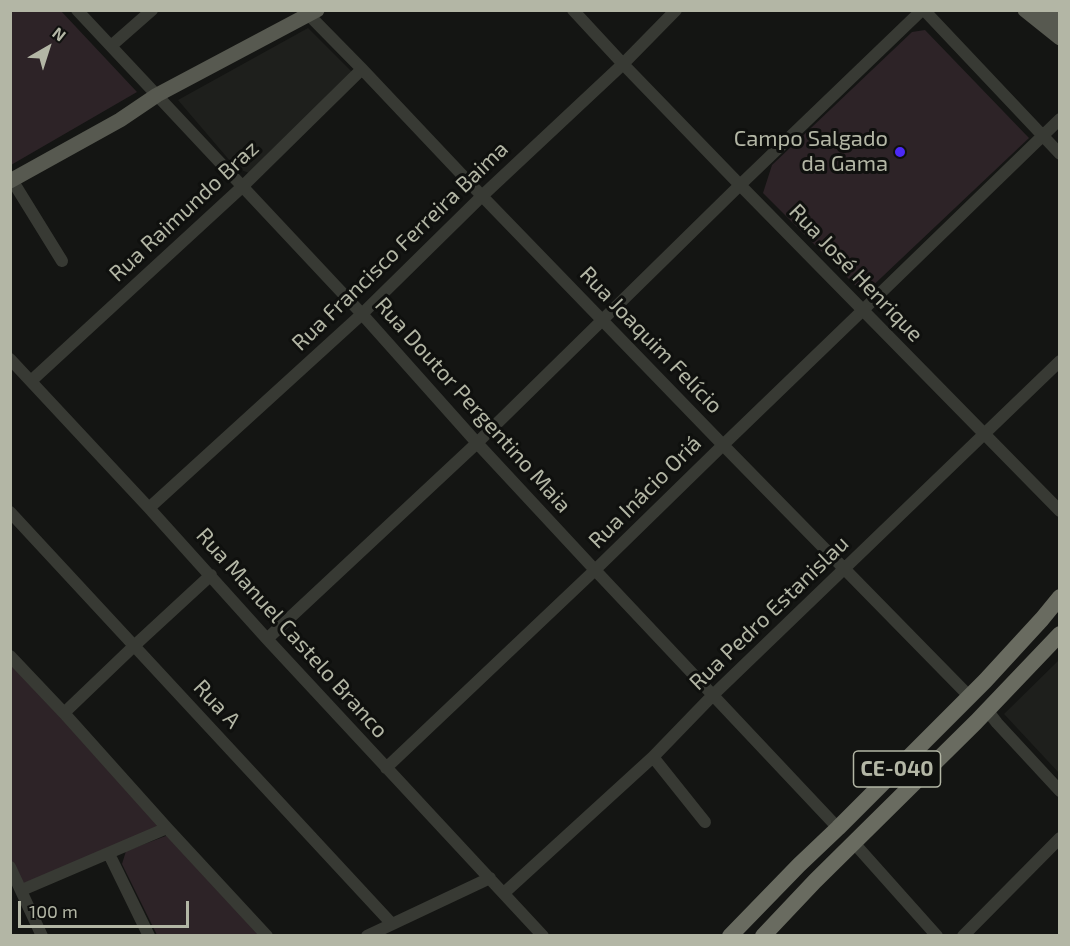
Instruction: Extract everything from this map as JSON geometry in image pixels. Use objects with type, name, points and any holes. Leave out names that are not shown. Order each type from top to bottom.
[{"type":"highway","name":"CE-040","points":[[730,936],[1007,657],[1059,597]]},
{"type":"highway","name":"CE-040","points":[[763,936],[1059,634]]},
{"type":"main road","points":[[1025,10],[1059,38]]},
{"type":"main road","points":[[1045,10],[1059,22]]},
{"type":"main road","points":[[11,181],[120,120],[157,95],[309,12]]},
{"type":"street","name":"Rua Doutor Pergentino Maia","points":[[77,10],[362,314],[595,570],[838,828]]},
{"type":"street","points":[[111,46],[152,10]]},
{"type":"street","name":"Rua José Henrique","points":[[573,10],[740,185],[1059,511]]},
{"type":"street","name":"Rua Francisco Ferreira Baima","points":[[149,508],[362,314],[482,196],[623,64],[676,10]]},
{"type":"street","points":[[267,639],[477,443],[740,185],[923,10],[1059,153]]},
{"type":"street","name":"Rua Joaquim Felício","points":[[309,12],[482,196],[969,696]]},
{"type":"street","name":"Rua Raimundo Braz","points":[[31,381],[242,187],[362,69]]},
{"type":"street","name":"Rua Inácio Oriá","points":[[386,768],[595,570],[1059,119]]},
{"type":"street","points":[[11,181],[62,261]]},
{"type":"street","name":"Rua Manuel Castelo Branco","points":[[10,359],[543,936]]},
{"type":"street","name":"Rua Pedro Estanislau","points":[[504,894],[653,757],[713,695],[1059,361]]},
{"type":"street","name":"Rua A","points":[[10,512],[392,924]]},
{"type":"street","points":[[64,713],[211,575]]},
{"type":"street","points":[[10,656],[267,936]]},
{"type":"street","points":[[987,710],[1059,791]]},
{"type":"street","points":[[653,757],[705,822]]},
{"type":"street","points":[[22,890],[167,828]]},
{"type":"street","points":[[963,936],[1059,838]]},
{"type":"street","points":[[854,843],[937,936]]},
{"type":"street","points":[[109,854],[149,936]]},
{"type":"street","points":[[10,867],[42,936]]},
{"type":"street","points":[[367,936],[490,878]]},
{"type":"shaded area","points":[[10,11],[61,11],[137,92],[11,165]]},
{"type":"shaded area","points":[[308,28],[354,74],[249,173],[236,168],[178,100]]},
{"type":"shaded area","name":"Campo Salgado da Gama","points":[[925,30],[1029,138],[864,294],[763,193],[772,165],[912,32]]},
{"type":"shaded area","points":[[10,659],[167,828],[22,890],[10,866]]},
{"type":"shaded area","points":[[1059,660],[1059,773],[1004,714]]},
{"type":"shaded area","points":[[171,834],[259,935],[157,935],[122,864],[126,851]]},
{"type":"place","name":"Campo Salgado da Gama","points":[[900,152]]}]
